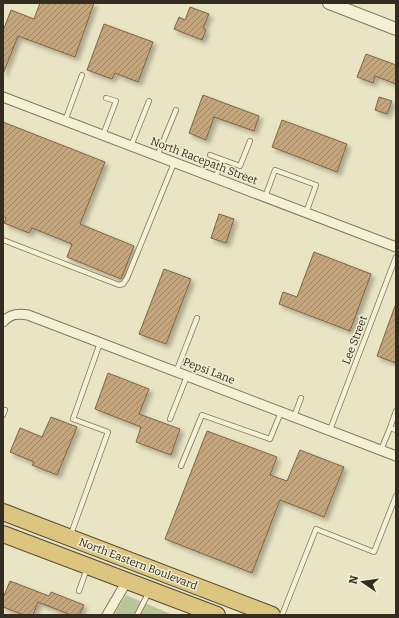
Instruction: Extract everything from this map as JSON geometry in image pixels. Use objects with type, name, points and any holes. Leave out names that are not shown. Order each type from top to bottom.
[{"type":"highway","name":"North Eastern Boulevard","points":[[3,512],[272,615]]},
{"type":"highway","name":"North Eastern Boulevard","points":[[3,534],[217,615]]},
{"type":"street","points":[[329,3],[396,29]]},
{"type":"street","name":"North Racepath Street","points":[[3,97],[396,247]]},
{"type":"street","name":"Pepsi Lane","points":[[3,322],[12,315],[28,315],[396,456]]},
{"type":"street","points":[[107,615],[126,581]]},
{"type":"lane","points":[[65,121],[82,75]]},
{"type":"lane","points":[[103,135],[116,101],[106,98]]},
{"type":"lane","points":[[131,146],[149,101]]},
{"type":"lane","points":[[157,156],[176,110]]},
{"type":"lane","points":[[210,155],[240,166],[250,141]]},
{"type":"lane","points":[[215,178],[223,160]]},
{"type":"lane","points":[[3,240],[119,285],[123,284],[127,278],[174,162]]},
{"type":"lane","points":[[265,197],[275,170],[316,185],[306,212]]},
{"type":"lane","name":"Lee Street","points":[[330,430],[396,257]]},
{"type":"lane","points":[[176,372],[197,318]]},
{"type":"lane","points":[[70,538],[108,432],[72,419],[100,343]]},
{"type":"lane","points":[[170,419],[187,376]]},
{"type":"lane","points":[[294,417],[301,398]]},
{"type":"lane","points":[[3,410],[5,410],[3,415]]},
{"type":"lane","points":[[382,450],[396,411]]},
{"type":"lane","points":[[181,466],[202,414],[270,439],[281,412]]},
{"type":"lane","points":[[390,428],[396,430]]},
{"type":"lane","points":[[282,615],[316,529],[374,552],[396,496]]},
{"type":"lane","points":[[79,591],[88,566]]},
{"type":"lane","points":[[137,615],[151,590]]},
{"type":"green space","points":[[126,595],[173,615],[114,615]]},
{"type":"building","points":[[40,3],[94,3],[75,57],[18,36],[3,74],[3,31],[11,10],[34,19]]},
{"type":"building","points":[[190,7],[209,14],[203,28],[206,30],[202,40],[174,29],[179,17],[185,20]]},
{"type":"building","points":[[104,24],[153,42],[138,82],[115,73],[112,79],[87,70]]},
{"type":"building","points":[[366,54],[396,65],[396,84],[375,76],[373,83],[357,77]]},
{"type":"building","points":[[203,95],[259,116],[254,131],[214,117],[206,140],[189,133]]},
{"type":"building","points":[[379,97],[392,101],[387,114],[375,110]]},
{"type":"building","points":[[282,120],[347,144],[337,172],[272,147]]},
{"type":"building","points":[[3,122],[105,162],[80,224],[134,246],[121,279],[67,257],[72,244],[32,228],[29,233],[4,223],[6,218],[3,217]]},
{"type":"building","points":[[219,214],[234,219],[226,243],[211,238]]},
{"type":"building","points":[[314,252],[371,274],[350,331],[279,304],[283,292],[297,297]]},
{"type":"building","points":[[164,269],[191,279],[166,344],[139,334]]},
{"type":"building","points":[[396,306],[396,363],[377,356]]},
{"type":"building","points":[[108,373],[149,389],[139,414],[180,429],[171,455],[136,442],[141,427],[95,409]]},
{"type":"building","points":[[51,417],[77,427],[57,475],[32,465],[34,462],[10,452],[20,428],[42,437]]},
{"type":"building","points":[[207,431],[277,457],[270,475],[287,481],[300,450],[344,467],[324,517],[280,500],[252,573],[165,539]]},
{"type":"building","points":[[10,581],[49,596],[51,592],[84,605],[79,615],[71,615],[38,602],[33,615],[24,615],[3,607],[3,598]]}]
